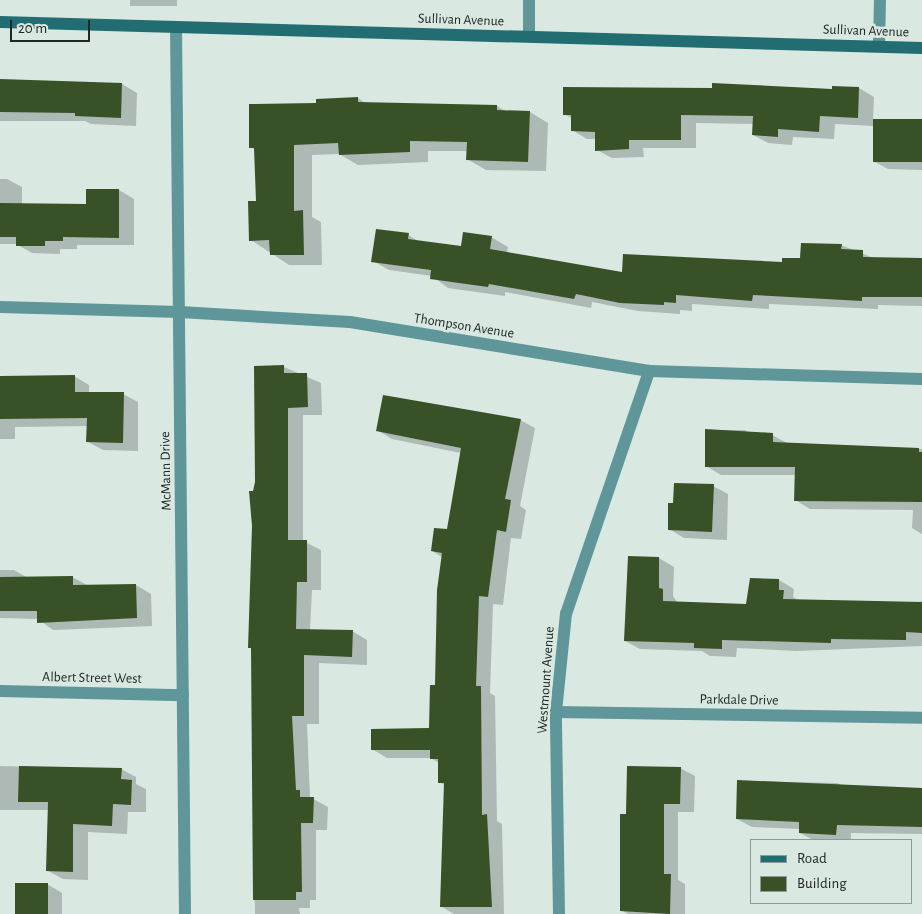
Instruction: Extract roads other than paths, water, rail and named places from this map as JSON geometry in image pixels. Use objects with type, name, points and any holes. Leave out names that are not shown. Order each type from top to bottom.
[{"type":"street","points":[[529,0],[529,36]]},
{"type":"street","points":[[880,0],[880,46]]},
{"type":"street","name":"Sullivan Avenue","points":[[0,22],[922,48]]},
{"type":"street","name":"McMann Drive","points":[[176,27],[186,914]]},
{"type":"street","name":"Thompson Avenue","points":[[0,307],[180,312],[350,322],[649,371],[922,379]]},
{"type":"street","name":"Westmount Avenue","points":[[559,914],[556,712],[566,614],[649,371]]},
{"type":"street","name":"Albert Street West","points":[[0,691],[183,695]]},
{"type":"street","name":"Parkdale Drive","points":[[556,712],[922,718]]}]
